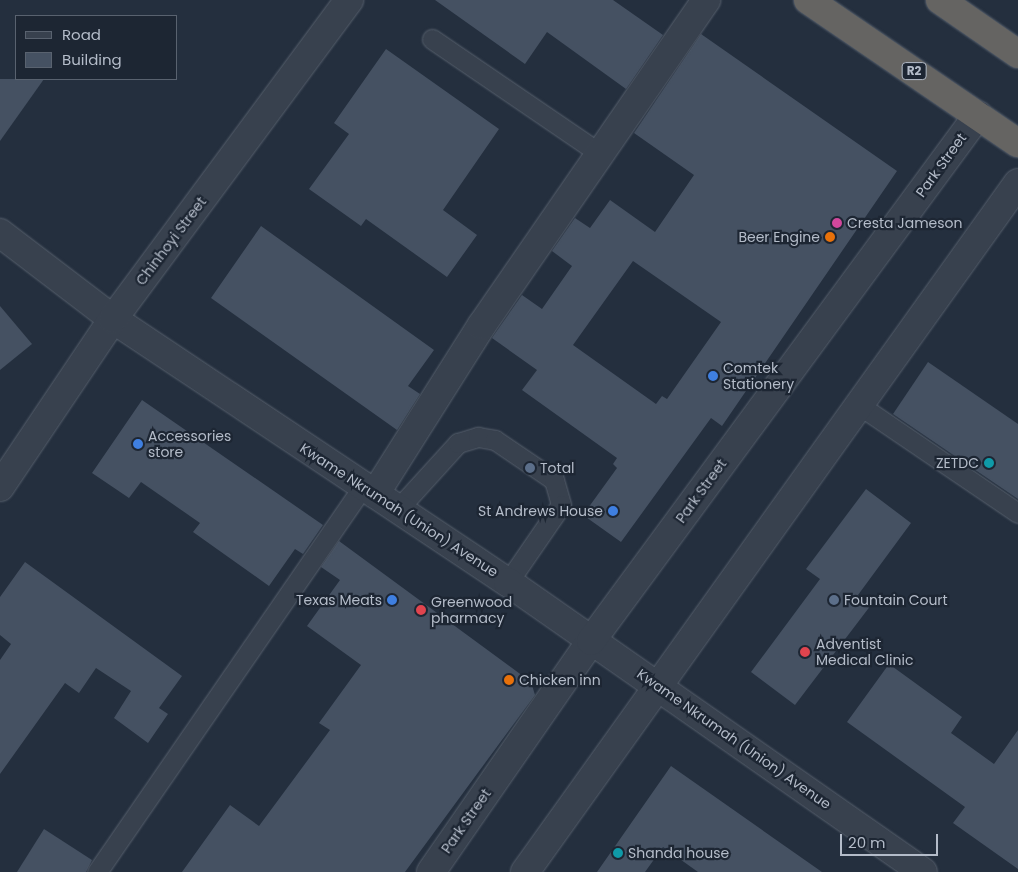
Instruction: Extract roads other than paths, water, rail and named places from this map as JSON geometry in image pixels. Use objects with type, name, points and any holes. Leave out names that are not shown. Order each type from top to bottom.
[{"type":"highway","name":"R2","points":[[808,0],[1018,143]]},
{"type":"highway","points":[[940,0],[1018,54]]},
{"type":"street","name":"Chinhoyi Street","points":[[0,487],[113,319],[349,0]]},
{"type":"street","points":[[369,491],[599,152],[706,0]]},
{"type":"street","name":"Park Street","points":[[431,872],[591,641],[978,115]]},
{"type":"street","points":[[525,872],[657,684],[1018,183]]},
{"type":"street","name":"Kwame Nkrumah (Union) Avenue","points":[[4,242],[113,319],[397,510],[508,582],[591,641],[657,684],[923,872]]},
{"type":"lane","points":[[432,39],[599,152]]},
{"type":"lane","points":[[859,405],[1018,514]]},
{"type":"lane","points":[[397,510],[458,443],[478,437],[496,440],[554,480],[561,505],[508,582]]},
{"type":"lane","points":[[97,872],[369,491]]},
{"type":"place","name":"Cresta Jameson","points":[[837,223]]},
{"type":"place","name":"Beer Engine","points":[[830,237]]},
{"type":"place","name":"Comtek Stationery","points":[[713,376]]},
{"type":"place","name":"Accessories store","points":[[138,444]]},
{"type":"place","name":"ZETDC","points":[[989,463]]},
{"type":"place","name":"Total","points":[[530,468]]},
{"type":"place","name":"St Andrews House","points":[[613,511]]},
{"type":"place","name":"Texas Meats","points":[[392,600]]},
{"type":"place","name":"Fountain Court","points":[[834,600]]},
{"type":"place","name":"Greenwood pharmacy","points":[[421,610]]},
{"type":"place","name":"Adventist Medical Clinic","points":[[805,652]]},
{"type":"place","name":"Chicken inn","points":[[509,680]]},
{"type":"place","name":"Shanda house","points":[[618,853]]}]
